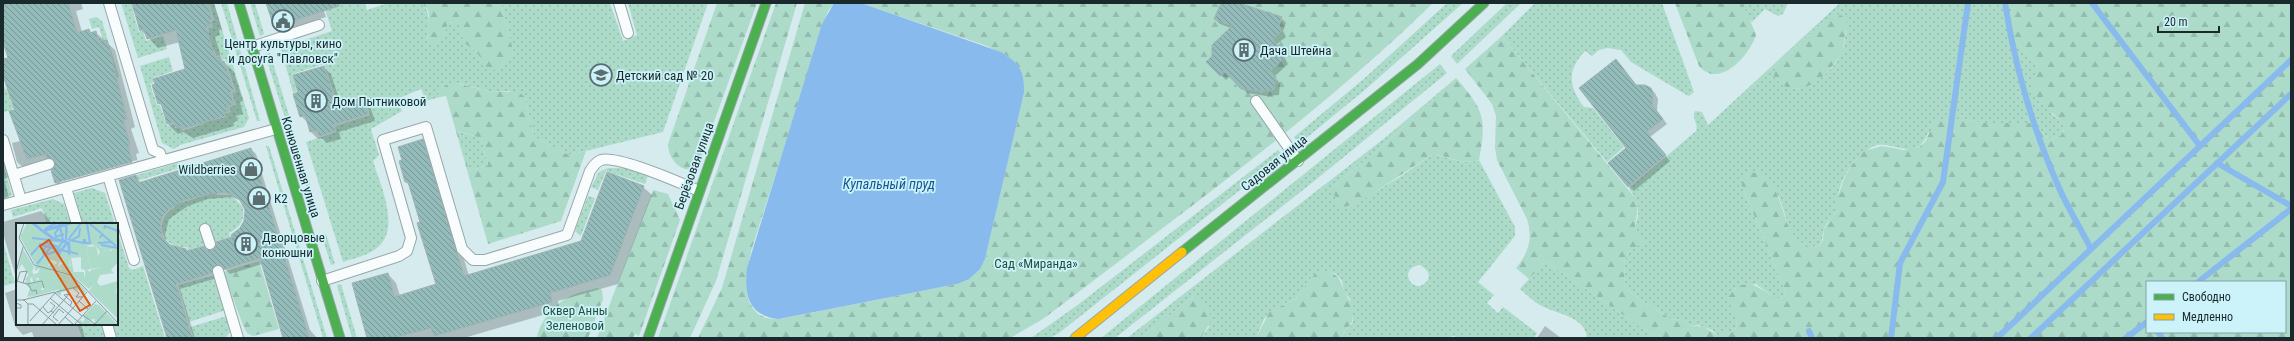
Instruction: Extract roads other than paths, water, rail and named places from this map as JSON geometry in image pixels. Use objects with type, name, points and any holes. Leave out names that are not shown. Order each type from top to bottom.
[{"type":"street","name":"Конюшенная улица","points":[[239,3],[340,338]]},
{"type":"street","name":"Берёзовая улица","points":[[648,338],[766,3]]},
{"type":"street","name":"Садовая улица","points":[[1077,337],[1418,64],[1484,3]]},
{"type":"lane","points":[[109,3],[153,150],[160,153],[162,160]]},
{"type":"lane","points":[[619,3],[628,33]]},
{"type":"lane","points":[[252,47],[319,25]]},
{"type":"lane","points":[[1256,101],[1298,161]]},
{"type":"lane","points":[[322,281],[399,256],[408,251],[411,238],[383,140],[426,127],[462,249],[473,260],[485,260],[567,234],[590,171],[596,162],[602,160],[619,161],[699,190]]},
{"type":"lane","points":[[3,205],[276,129]]},
{"type":"lane","points":[[3,140],[21,200]]},
{"type":"lane","points":[[14,175],[49,164]]},
{"type":"lane","points":[[108,176],[134,260]]},
{"type":"lane","points":[[66,188],[76,223]]},
{"type":"lane","points":[[205,229],[210,244]]},
{"type":"lane","points":[[218,271],[238,338]]},
{"type":"lane","points":[[107,325],[111,338]]},
{"type":"water","name":"Купальный пруд","points":[[834,3],[861,3],[1001,52],[1013,60],[1020,68],[1023,79],[1024,93],[985,259],[980,269],[969,279],[957,284],[779,319],[760,314],[754,309],[750,302],[746,287],[747,268],[822,24]]},
{"type":"waterway","points":[[1891,338],[1900,263],[1943,182],[1968,3]]},
{"type":"waterway","points":[[2005,3],[2014,51],[2026,98],[2041,144],[2064,197],[2091,249]]},
{"type":"waterway","points":[[2092,3],[2200,146]]},
{"type":"waterway","points":[[1997,338],[2291,60]]},
{"type":"waterway","points":[[2031,338],[2291,94]]},
{"type":"waterway","points":[[2217,163],[2291,206]]},
{"type":"waterway","points":[[2199,281],[2291,209]]},
{"type":"waterway","points":[[2126,338],[2146,323]]},
{"type":"waterway","points":[[1809,331],[1812,338]]},
{"type":"waterway","points":[[2159,333],[2162,338]]},
{"type":"place","name":"Центр культуры, кино и досуга \"Павловск\"","points":[[283,21]]},
{"type":"place","name":"Дача Штейна","points":[[1244,50]]},
{"type":"place","name":"Детский сад № 20","points":[[601,75]]},
{"type":"place","name":"Дом Пытниковой","points":[[316,101]]},
{"type":"place","name":"Wildberries","points":[[251,169]]},
{"type":"place","name":"К2","points":[[259,198]]},
{"type":"place","name":"Дворцовые конюшни","points":[[246,244]]},
{"type":"park label","name":"Сад «Миранда»","points":[[1036,263]]},
{"type":"park label","name":"Сквер Анны Зеленовой","points":[[575,318]]}]
